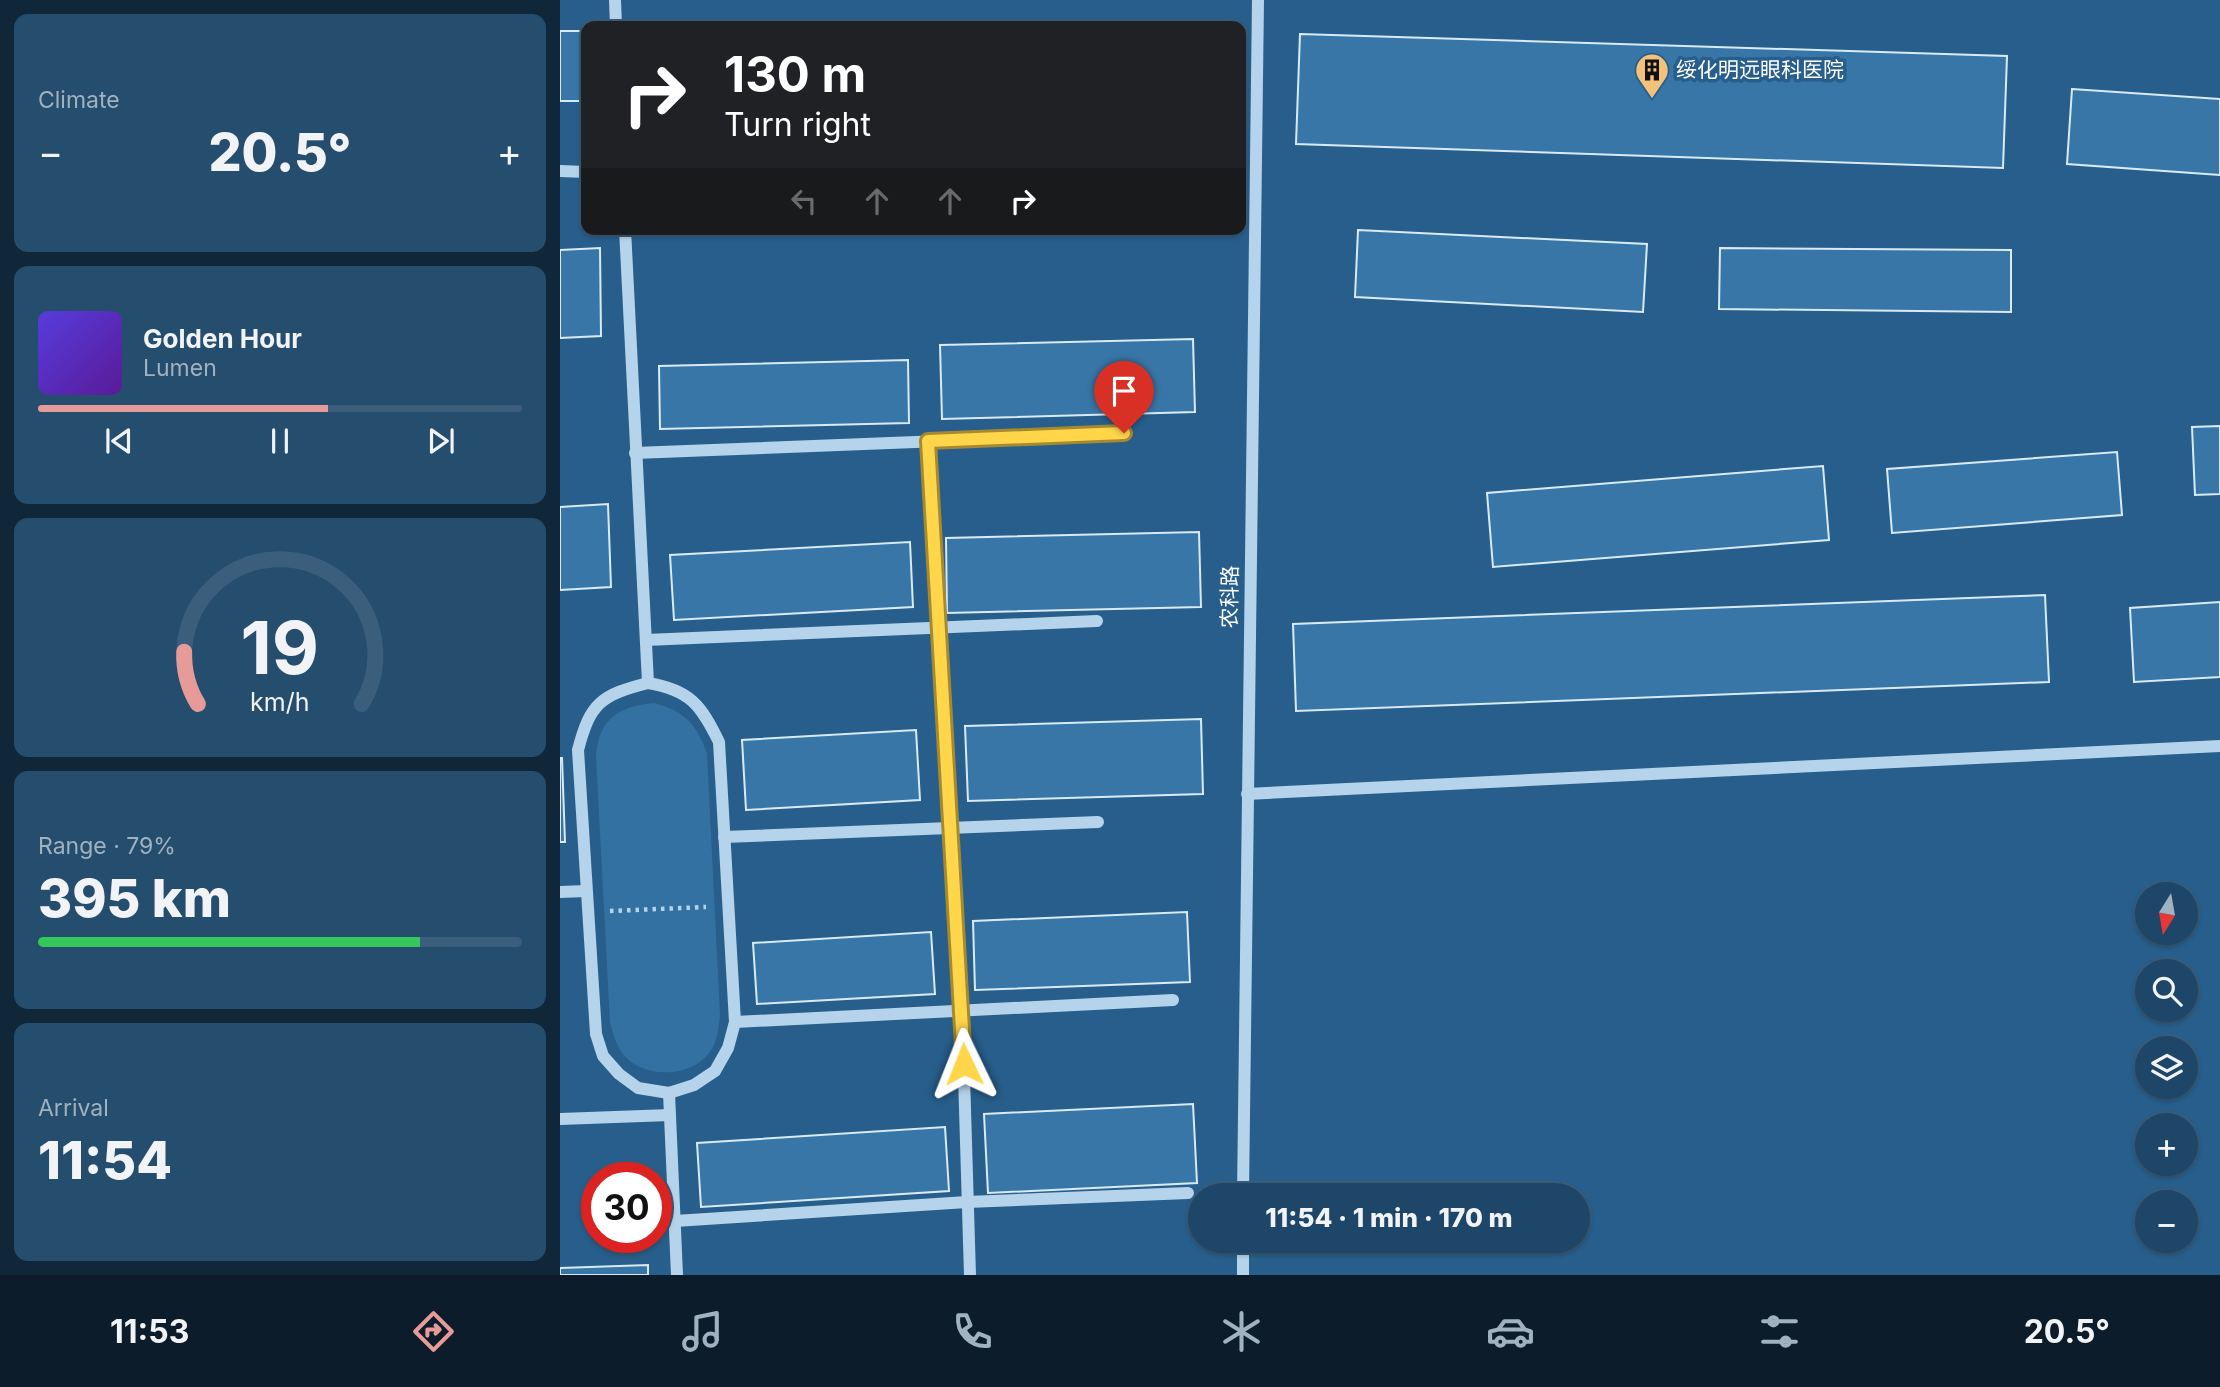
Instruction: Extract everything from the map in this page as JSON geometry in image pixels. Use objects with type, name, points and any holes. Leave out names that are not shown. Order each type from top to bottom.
[{"type":"street","points":[[615,0],[616,21]]},
{"type":"street","name":"农科路","points":[[1243,1183],[1258,0]]},
{"type":"street","points":[[560,171],[581,172]]},
{"type":"street","points":[[625,235],[648,683]]},
{"type":"street","points":[[635,453],[1124,433]]},
{"type":"street","points":[[928,441],[962,1009],[970,1275]]},
{"type":"street","points":[[646,639],[1097,621]]},
{"type":"street","points":[[648,683],[667,686],[686,695],[705,713],[719,742],[724,837],[735,1022],[728,1048],[715,1070],[694,1085],[669,1093],[638,1088],[619,1074],[603,1056],[596,1034],[578,750],[585,723],[601,701],[623,689],[648,683]]},
{"type":"street","points":[[1247,794],[2220,746]]},
{"type":"street","points":[[724,837],[1098,822]]},
{"type":"street","points":[[560,892],[586,891]]},
{"type":"street","points":[[735,1022],[1173,1000]]},
{"type":"street","points":[[669,1093],[677,1275]]},
{"type":"street","points":[[560,1119],[670,1115]]},
{"type":"street","points":[[675,1221],[967,1202],[1188,1193]]},
{"type":"street","points":[[1242,1275],[1243,1253]]},
{"type":"path","points":[[587,912],[728,906]]},
{"type":"shaded area","points":[[654,703],[681,714],[688,720],[707,753],[719,1027],[713,1047],[706,1056],[697,1064],[675,1072],[651,1071],[630,1061],[617,1044],[610,1023],[596,757],[601,733],[612,717],[630,708]]},
{"type":"building","points":[[560,31],[581,31],[581,101],[560,101]]},
{"type":"building","name":"绥化明远眼科医院","points":[[1300,34],[2007,56],[2003,168],[1296,144]]},
{"type":"building","points":[[2072,89],[2220,99],[2220,175],[2067,164]]},
{"type":"building","points":[[1358,230],[1647,244],[1643,312],[1355,297]]},
{"type":"building","points":[[600,248],[601,336],[560,338],[560,250]]},
{"type":"building","points":[[1720,248],[2011,250],[2011,312],[1719,309]]},
{"type":"building","points":[[1193,339],[1195,412],[942,419],[940,345]]},
{"type":"building","points":[[908,360],[909,423],[660,429],[659,366]]},
{"type":"building","points":[[2220,426],[2220,494],[2195,495],[2192,427]]},
{"type":"building","points":[[2117,452],[2122,515],[1892,533],[1887,469]]},
{"type":"building","points":[[1823,466],[1829,540],[1493,567],[1487,493]]},
{"type":"building","points":[[608,504],[611,587],[560,590],[560,507]]},
{"type":"building","points":[[1199,532],[1201,607],[947,613],[946,538]]},
{"type":"building","points":[[910,542],[913,607],[674,620],[670,555]]},
{"type":"building","points":[[2045,595],[2049,682],[1296,711],[1293,624]]},
{"type":"building","points":[[2220,602],[2220,677],[2134,682],[2130,608]]},
{"type":"building","points":[[1201,719],[1203,794],[968,801],[965,726]]},
{"type":"building","points":[[916,730],[920,800],[746,810],[742,740]]},
{"type":"building","points":[[562,758],[565,842],[560,842]]},
{"type":"building","points":[[1187,912],[1190,982],[975,990],[973,921]]},
{"type":"building","points":[[931,932],[935,994],[757,1004],[753,943]]},
{"type":"building","points":[[1193,1104],[1197,1183],[988,1193],[984,1114]]},
{"type":"building","points":[[945,1127],[949,1191],[701,1207],[697,1143]]},
{"type":"building","points":[[648,1265],[648,1275],[560,1275],[560,1268]]},
{"type":"place","name":"绥化明远眼科医院","points":[[1652,100]]},
{"type":"route","points":[[964,1064],[928,441],[1124,433]]}]
